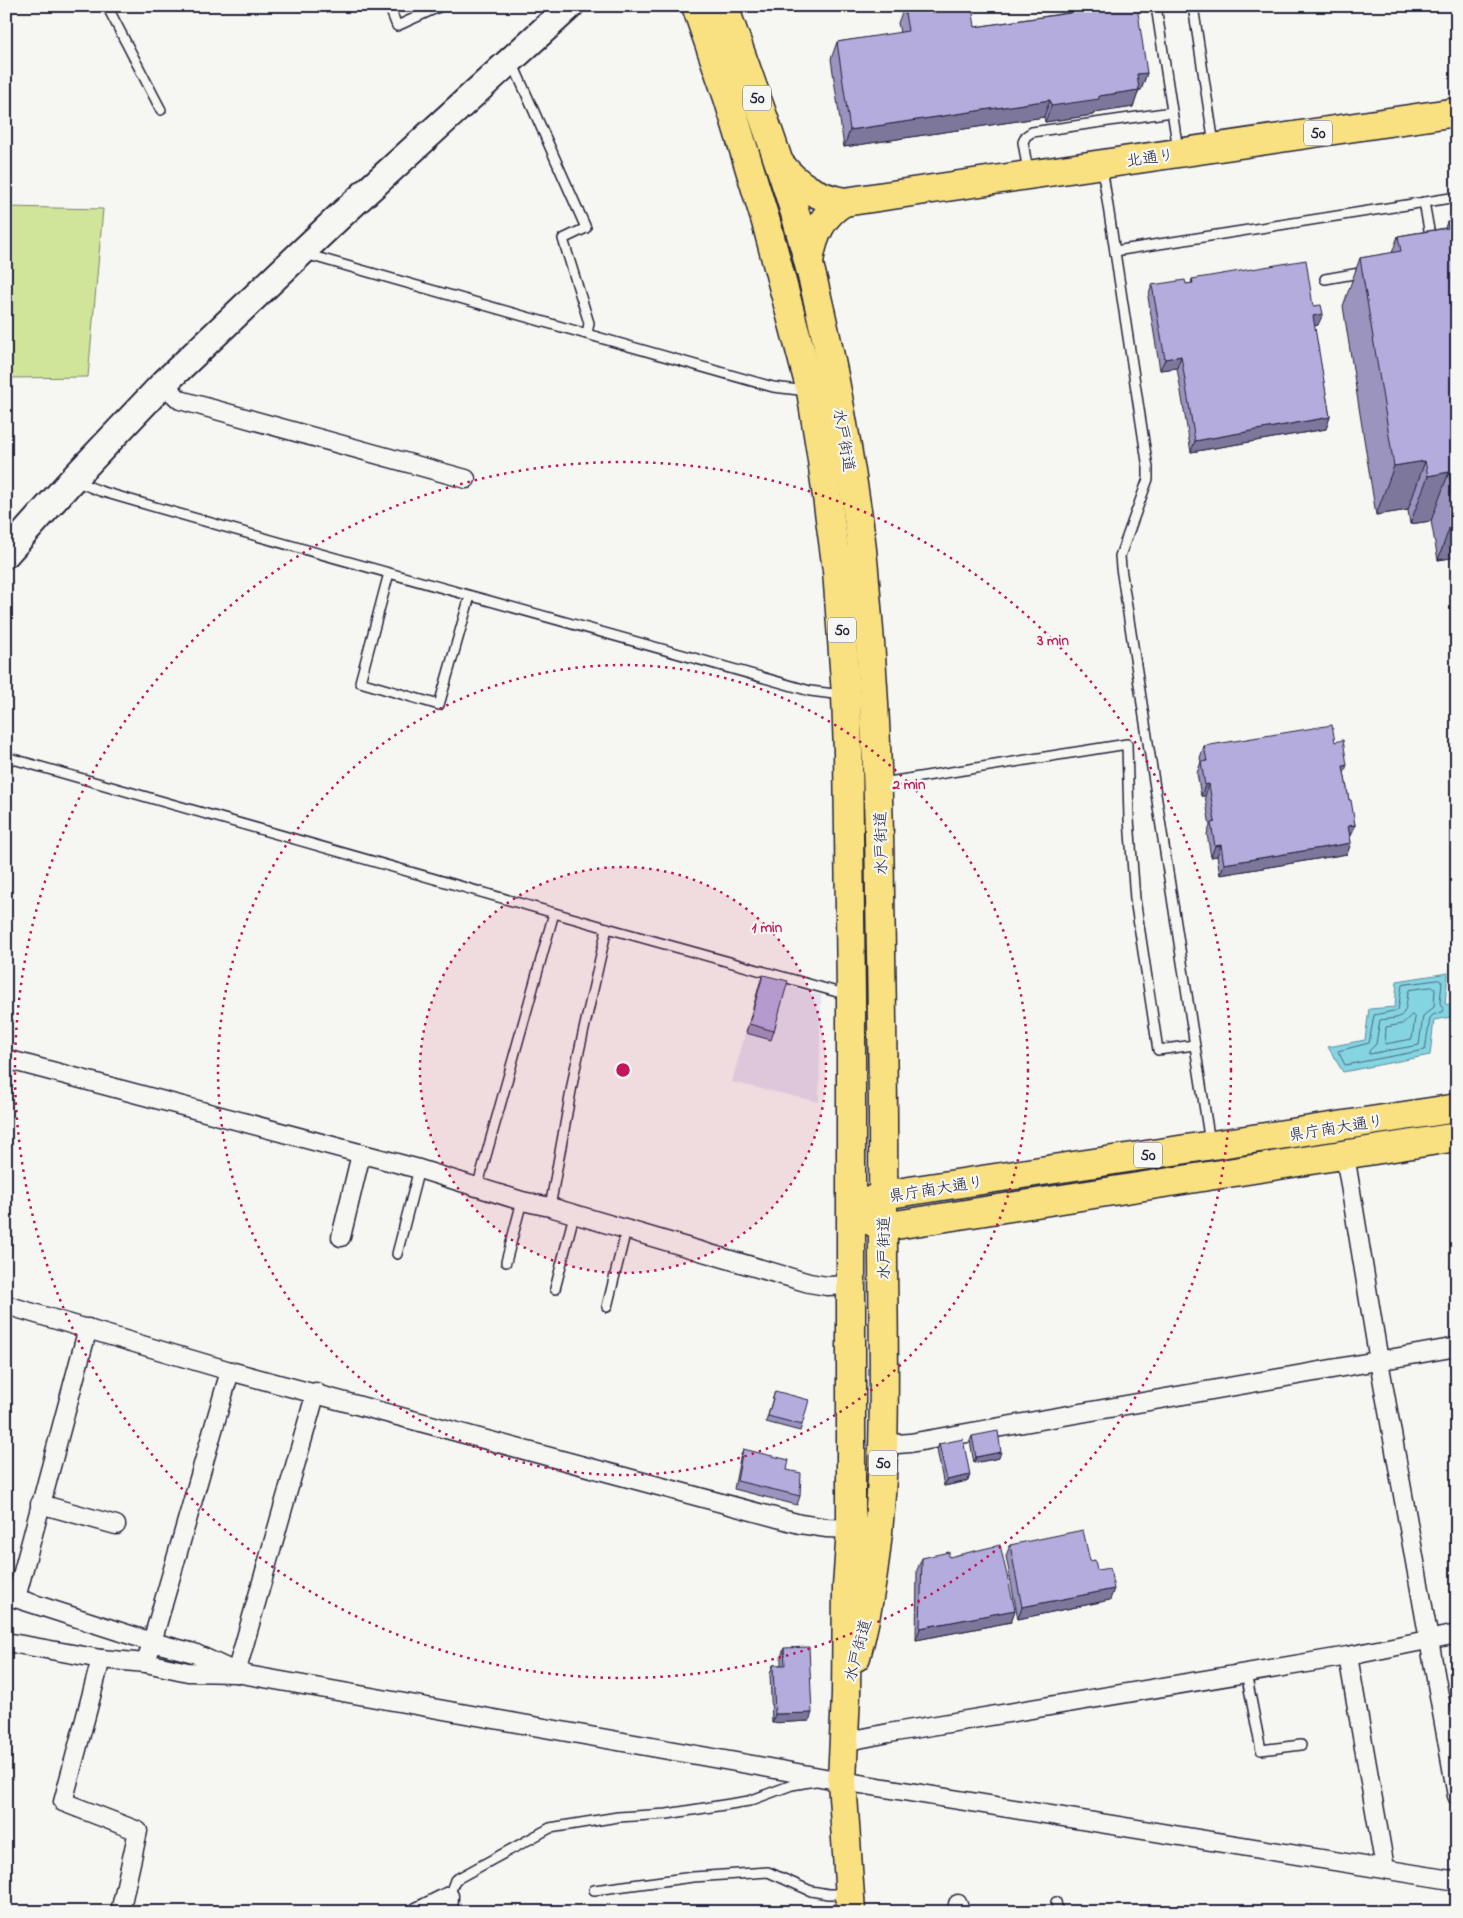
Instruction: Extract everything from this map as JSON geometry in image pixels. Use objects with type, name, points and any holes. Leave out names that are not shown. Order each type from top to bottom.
[{"type":"main road","name":"水戸街道","points":[[696,6],[728,98],[766,222],[811,392],[837,570],[846,695],[851,996],[851,1530],[847,1586],[846,1694],[843,1742],[836,1780],[850,1903]]},
{"type":"main road","name":"水戸街道","points":[[724,6],[754,88],[795,215],[835,382],[859,521],[876,730],[879,783],[884,1445],[880,1507],[867,1614],[846,1694]]},
{"type":"main road","name":"北通り","points":[[844,202],[1457,112]]},
{"type":"main road","points":[[778,162],[791,178],[810,192],[831,200],[844,202]]},
{"type":"main road","points":[[809,268],[811,249],[819,227],[834,208],[844,202]]},
{"type":"main road","points":[[847,729],[876,730]]},
{"type":"main road","name":"県庁南大通り","points":[[850,1210],[883,1196],[1457,1108]]},
{"type":"main road","name":"県庁南大通り","points":[[850,1210],[883,1227],[1457,1138]]},
{"type":"street","points":[[6,554],[72,480],[163,384],[301,253],[570,6]]},
{"type":"street","points":[[163,384],[180,400],[466,479]]},
{"type":"street","points":[[6,1059],[419,1169],[477,1188],[550,1207],[809,1283],[827,1286],[851,1285]]},
{"type":"street","points":[[341,1238],[361,1154]]},
{"type":"street","points":[[1345,1155],[1379,1361],[1457,1796]]},
{"type":"street","points":[[6,1305],[230,1370],[800,1524],[851,1530]]},
{"type":"street","points":[[88,1328],[40,1504],[11,1596],[152,1642],[194,1653],[236,1673]]},
{"type":"street","points":[[884,1445],[910,1443],[1457,1347]]},
{"type":"street","points":[[146,1663],[230,1370]]},
{"type":"street","points":[[236,1673],[316,1392]]},
{"type":"street","points":[[40,1504],[116,1525]]},
{"type":"street","points":[[843,1742],[1348,1656],[1457,1634]]},
{"type":"street","points":[[6,1642],[101,1659],[146,1663],[188,1672],[236,1673],[836,1780],[1457,1881]]},
{"type":"street","points":[[1348,1656],[1385,1868]]},
{"type":"street","points":[[101,1659],[63,1802],[138,1831],[120,1912]]},
{"type":"street","points":[[417,1912],[448,1904]]},
{"type":"lane","points":[[107,6],[161,110]]},
{"type":"lane","points":[[389,6],[397,26],[441,6]]},
{"type":"lane","points":[[1156,6],[1179,153]]},
{"type":"lane","points":[[1193,6],[1215,148]]},
{"type":"lane","points":[[511,60],[586,228],[563,239],[589,323],[587,334]]},
{"type":"lane","points":[[1029,175],[1023,142],[1026,136],[1032,132],[1172,112]]},
{"type":"lane","points":[[1102,164],[1148,468],[1148,479],[1120,556],[1121,568],[1210,1146]]},
{"type":"lane","points":[[1115,252],[1457,197]]},
{"type":"lane","points":[[1424,202],[1432,252]]},
{"type":"lane","points":[[301,253],[773,387],[811,392]]},
{"type":"lane","points":[[1325,279],[1370,271]]},
{"type":"lane","points":[[72,480],[100,491],[810,691],[846,695]]},
{"type":"lane","points":[[389,573],[360,682],[439,705],[470,596]]},
{"type":"lane","points":[[879,783],[1127,744],[1129,819],[1135,899],[1158,1050],[1194,1044]]},
{"type":"lane","points":[[6,757],[851,996]]},
{"type":"lane","points":[[477,1188],[554,913]]},
{"type":"lane","points":[[550,1207],[575,1069],[607,928]]},
{"type":"lane","points":[[397,1254],[419,1169]]},
{"type":"lane","points":[[506,1262],[522,1201]]},
{"type":"lane","points":[[555,1289],[574,1215]]},
{"type":"lane","points":[[608,1307],[626,1230]]},
{"type":"lane","points":[[1246,1673],[1261,1750],[1301,1745]]},
{"type":"lane","points":[[448,1904],[455,1880],[550,1828],[618,1817],[667,1814],[749,1800],[792,1785],[836,1780]]},
{"type":"lane","points":[[594,1890],[693,1877],[768,1872],[811,1891],[828,1894],[850,1903]]},
{"type":"lane","points":[[1056,1902],[1058,1912]]},
{"type":"shaded area","points":[[760,978],[821,995],[819,1102],[732,1082]]},
{"type":"green space","points":[[6,207],[103,209],[88,377],[6,378]]},
{"type":"water","points":[[1448,973],[1445,1004],[1457,1005],[1457,1016],[1434,1020],[1430,1055],[1343,1072],[1328,1047],[1365,1040],[1369,1009],[1395,1007],[1397,981]]},
{"type":"building","points":[[972,6],[975,27],[1070,13],[1069,8],[1079,6],[1085,6],[1085,9],[1101,6],[1137,6],[1147,73],[1137,74],[1139,90],[1099,96],[1099,99],[1051,106],[1050,100],[850,130],[837,42],[908,31],[904,7]]},
{"type":"building","points":[[1457,221],[1457,511],[1455,512],[1449,472],[1428,476],[1425,461],[1394,466],[1360,258],[1401,251],[1398,236],[1448,228],[1447,222]]},
{"type":"building","points":[[1306,260],[1313,306],[1321,305],[1323,314],[1313,316],[1330,417],[1195,441],[1181,356],[1165,359],[1152,285],[1185,280],[1186,284],[1193,283],[1192,279]]},
{"type":"building","points":[[1332,725],[1335,742],[1343,740],[1347,765],[1343,766],[1355,825],[1348,826],[1351,843],[1224,864],[1221,845],[1215,846],[1211,823],[1215,822],[1209,784],[1205,785],[1201,762],[1207,761],[1204,746]]},
{"type":"building","points":[[763,975],[788,981],[774,1031],[749,1024]]},
{"type":"building","points":[[775,1391],[809,1400],[802,1425],[768,1416]]},
{"type":"building","points":[[998,1431],[1001,1452],[976,1457],[972,1436]]},
{"type":"building","points":[[963,1439],[970,1475],[947,1480],[939,1444]]},
{"type":"building","points":[[743,1449],[789,1460],[787,1470],[801,1473],[800,1496],[737,1481]]},
{"type":"building","points":[[1083,1530],[1090,1561],[1095,1560],[1097,1570],[1110,1568],[1114,1589],[1022,1607],[1010,1545]]},
{"type":"building","points":[[1000,1545],[1015,1610],[920,1628],[922,1558],[949,1552],[949,1557]]},
{"type":"building","points":[[809,1647],[812,1713],[775,1714],[773,1665],[785,1665],[784,1648]]}]
